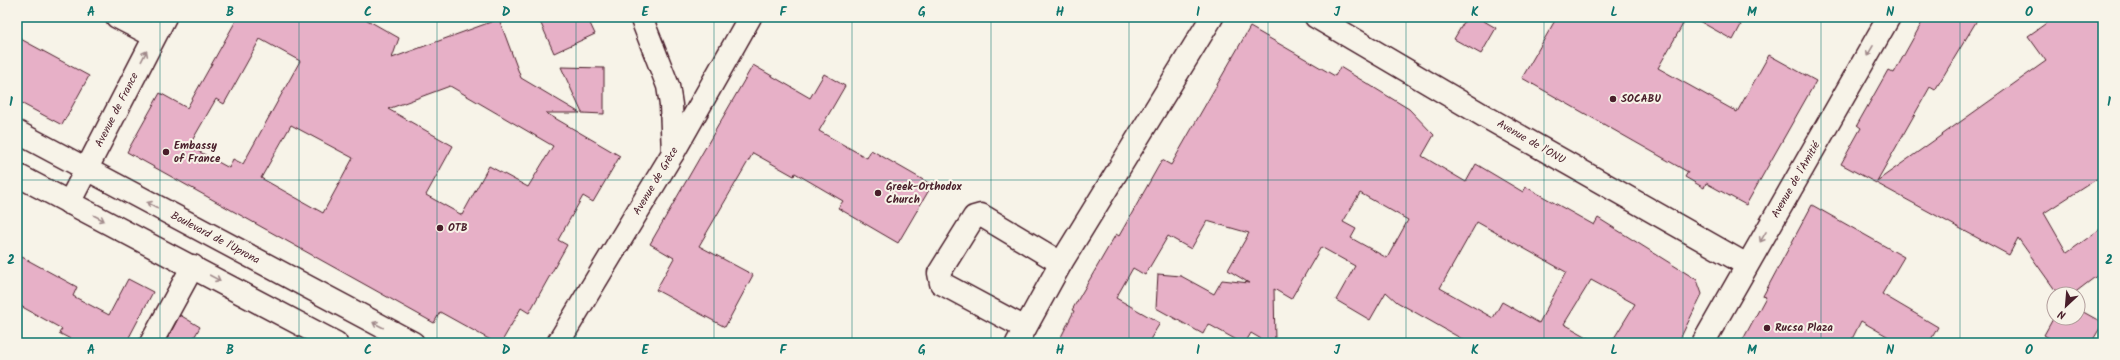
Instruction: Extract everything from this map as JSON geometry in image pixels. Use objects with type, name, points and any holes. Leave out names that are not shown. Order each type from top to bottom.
[{"type":"street","points":[[117,17],[154,36]]},
{"type":"street","name":"Avenue de France","points":[[69,203],[165,17]]},
{"type":"street","points":[[641,17],[668,86],[671,105],[673,153]]},
{"type":"street","name":"Avenue de Grèce","points":[[558,343],[673,153],[750,17]]},
{"type":"street","points":[[1061,263],[981,215],[974,217],[939,274],[941,283],[1021,336],[1061,263],[1212,17]]},
{"type":"street","name":"Avenue de l'ONU","points":[[1316,17],[1486,117],[1747,265]]},
{"type":"street","name":"Avenue de l'Amitié","points":[[1703,343],[1889,17]]},
{"type":"street","name":"Boulevard de l'Uprona","points":[[17,132],[413,343]]},
{"type":"street","points":[[17,175],[193,266],[336,343]]},
{"type":"street","points":[[151,343],[193,266]]},
{"type":"building","points":[[238,17],[362,17],[399,38],[392,58],[499,19],[521,78],[580,113],[546,113],[620,156],[593,202],[583,196],[558,240],[567,245],[529,313],[521,308],[501,343],[496,343],[440,312],[434,323],[127,152],[160,93],[187,108]],"holes":[[[260,39],[300,61],[243,164],[233,159],[229,168],[189,146],[216,99],[224,104]],[[450,86],[553,146],[528,187],[489,166],[462,215],[426,195],[453,146],[388,109]],[[291,125],[353,158],[323,213],[261,178]]]},
{"type":"building","points":[[538,17],[587,17],[595,34],[554,53]]},
{"type":"building","points":[[1467,17],[1477,17],[1496,28],[1481,54],[1454,39]]},
{"type":"building","name":"SOCABU","points":[[1557,17],[1687,17],[1658,68],[1737,112],[1769,55],[1816,81],[1746,205],[1706,183],[1704,188],[1685,177],[1688,172],[1522,78]]},
{"type":"building","points":[[1692,17],[1727,17],[1741,25],[1733,40]]},
{"type":"building","points":[[1925,17],[1979,17],[1935,90],[1930,87],[1877,181],[2046,61],[2028,36],[2055,17],[2103,17],[2103,175],[2044,213],[2067,253],[2103,227],[2103,271],[2083,286],[2052,286],[2018,238],[2009,255],[1841,164],[1861,128],[1857,125],[1888,70],[1894,73]]},
{"type":"building","points":[[1250,27],[1335,76],[1340,67],[1409,109],[1434,135],[1422,156],[1466,182],[1476,164],[1523,192],[1526,187],[1594,225],[1598,218],[1697,280],[1702,294],[1678,343],[1611,343],[1635,304],[1591,280],[1564,324],[1598,343],[1469,343],[1397,302],[1386,292],[1370,320],[1336,300],[1355,266],[1321,247],[1291,299],[1274,289],[1275,343],[1268,343],[1251,333],[1245,343],[1242,343],[1208,324],[1203,334],[1156,308],[1158,274],[1181,276],[1214,294],[1222,280],[1249,283],[1228,270],[1249,233],[1207,221],[1191,249],[1168,236],[1145,275],[1133,268],[1116,298],[1160,323],[1148,343],[1058,343],[1074,311],[1072,310],[1116,234],[1119,236],[1162,160],[1171,165]],"holes":[[[1360,193],[1408,220],[1387,258],[1351,238],[1356,229],[1343,222]],[[1477,222],[1566,272],[1539,323],[1502,302],[1493,318],[1440,288]]]},
{"type":"building","points":[[17,37],[89,76],[62,125],[17,101]]},
{"type":"building","points":[[753,65],[810,98],[824,74],[845,86],[819,131],[867,158],[871,150],[932,185],[898,243],[838,208],[843,201],[795,173],[794,176],[753,153],[699,246],[753,275],[725,327],[656,290],[674,258],[650,244]]},
{"type":"building","points":[[561,67],[604,68],[604,114],[582,113]]},
{"type":"building","points":[[1812,205],[1904,257],[1882,294],[1938,327],[1929,343],[1899,343],[1861,321],[1850,343],[1741,343],[1766,297],[1763,296]]},
{"type":"building","points":[[22,257],[77,287],[73,296],[109,315],[128,279],[153,292],[126,343],[78,343],[59,333],[62,329],[17,304],[17,267]]},
{"type":"building","points":[[2086,313],[2103,323],[2091,343],[2057,343],[2044,335],[2049,326],[2086,326]]},
{"type":"building","points":[[180,315],[200,327],[191,343],[165,343]]},
{"type":"place","name":"SOCABU","points":[[1613,99]]},
{"type":"place","name":"Embassy of France","points":[[166,152]]},
{"type":"place","name":"Greek-Orthodox Church","points":[[878,193]]},
{"type":"place","name":"OTB","points":[[440,228]]},
{"type":"place","name":"Rucsa Plaza","points":[[1767,328]]}]
